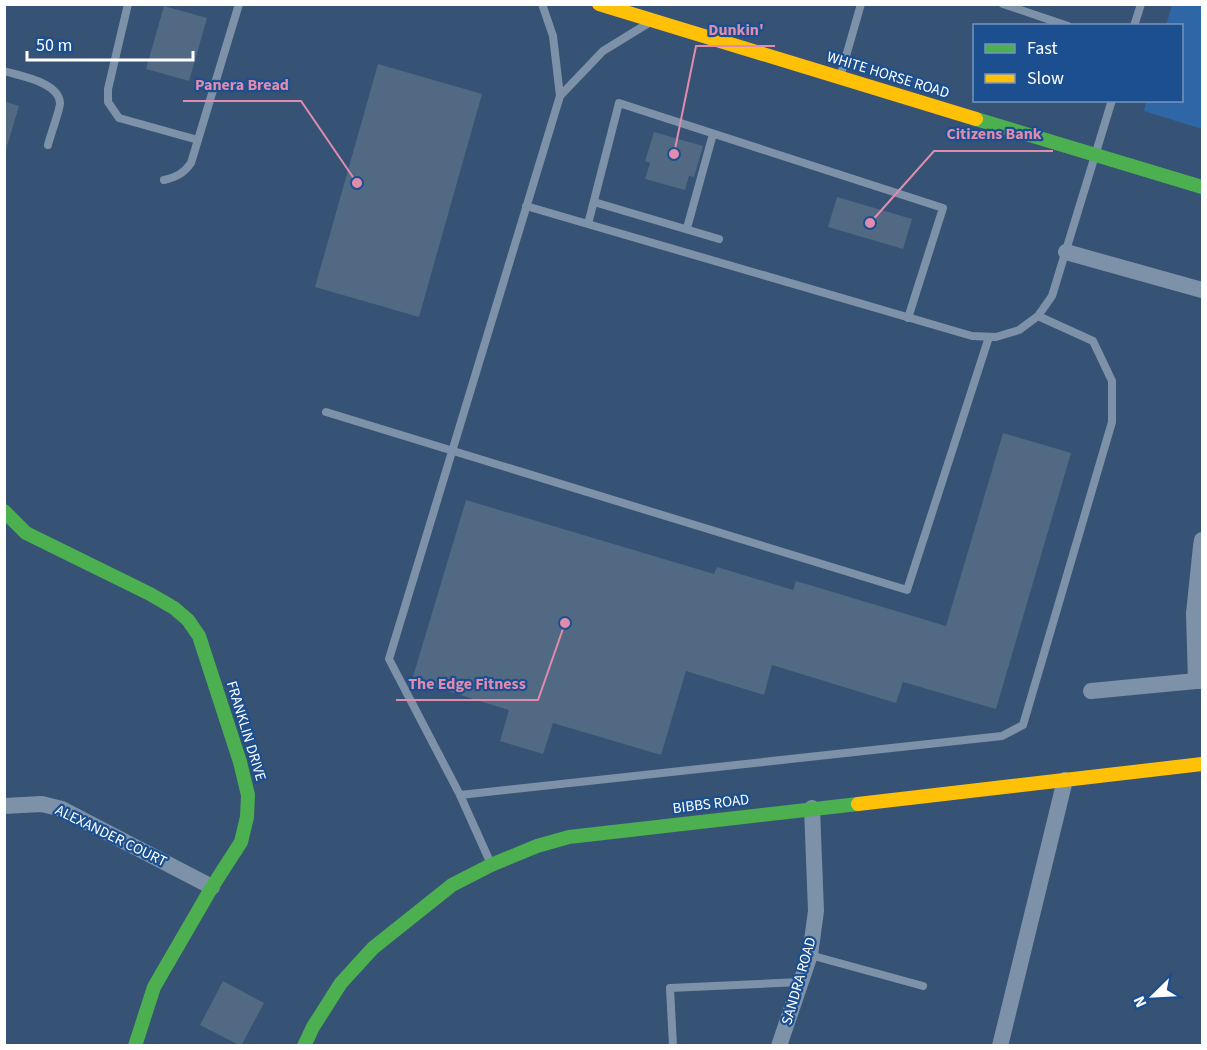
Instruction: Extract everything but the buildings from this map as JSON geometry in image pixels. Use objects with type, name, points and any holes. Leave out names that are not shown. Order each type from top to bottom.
[{"type":"street","name":"WHITE HORSE ROAD","points":[[599,4],[1203,187]]},
{"type":"street","points":[[1066,252],[1203,290]]},
{"type":"street","name":"FRANKLIN DRIVE","points":[[4,511],[26,532],[150,594],[174,608],[188,620],[199,636],[240,762],[248,795],[247,817],[241,842],[154,987],[135,1046]]},
{"type":"street","points":[[1092,691],[1199,681],[1194,613],[1203,540]]},
{"type":"street","name":"BIBBS ROAD","points":[[304,1046],[313,1027],[341,983],[373,948],[452,885],[491,865],[537,846],[569,837],[1203,764]]},
{"type":"street","points":[[1000,1046],[1065,780]]},
{"type":"street","name":"ALEXANDER COURT","points":[[4,806],[42,804],[62,809],[212,887]]},
{"type":"street","name":"SANDRA ROAD","points":[[779,1046],[810,954],[816,911],[812,808]]},
{"type":"lane","points":[[128,4],[108,89],[108,102],[119,118],[198,140]]},
{"type":"lane","points":[[164,180],[175,178],[185,171],[191,162],[239,4]]},
{"type":"lane","points":[[491,865],[460,795],[389,659],[560,96],[553,36],[542,4]]},
{"type":"lane","points":[[840,77],[861,4]]},
{"type":"lane","points":[[1002,4],[1062,24]]},
{"type":"lane","points":[[1135,24],[1141,4]]},
{"type":"lane","points":[[560,96],[603,51],[652,21]]},
{"type":"lane","points":[[4,71],[47,85],[58,96],[60,103],[48,145]]},
{"type":"lane","points":[[526,206],[972,336],[996,337],[1019,330],[1038,316],[1052,296],[1111,102]]},
{"type":"lane","points":[[588,224],[620,103],[943,208],[908,318]]},
{"type":"lane","points":[[687,228],[713,134]]},
{"type":"lane","points":[[594,202],[719,239]]},
{"type":"lane","points":[[460,795],[1002,736],[1023,725],[1112,422],[1112,381],[1093,340],[1038,316]]},
{"type":"lane","points":[[326,412],[907,590],[989,337]]},
{"type":"lane","points":[[810,954],[923,986]]},
{"type":"lane","points":[[673,1046],[670,987],[800,982]]},
{"type":"shaded area","points":[[1172,5],[1202,5],[1202,129],[1144,111],[1146,102],[1183,102],[1183,24],[1166,24]]},
{"type":"traffic: fast","points":[[976,119],[1202,187]]},
{"type":"traffic: fast","points":[[4,511],[26,533],[150,594],[174,608],[188,620],[199,636],[240,762],[248,795],[247,817],[241,842],[154,987],[135,1046]]},
{"type":"traffic: fast","points":[[304,1046],[313,1027],[341,983],[373,948],[452,885],[491,865],[537,846],[569,837],[858,804]]},
{"type":"traffic: slow","points":[[599,4],[976,119]]},
{"type":"traffic: slow","points":[[858,804],[1202,764]]},
{"type":"place","name":"Dunkin'","points":[[674,154]]},
{"type":"place","name":"Panera Bread","points":[[357,183]]},
{"type":"place","name":"Citizens Bank","points":[[870,223]]},
{"type":"place","name":"The Edge Fitness","points":[[565,623]]}]
